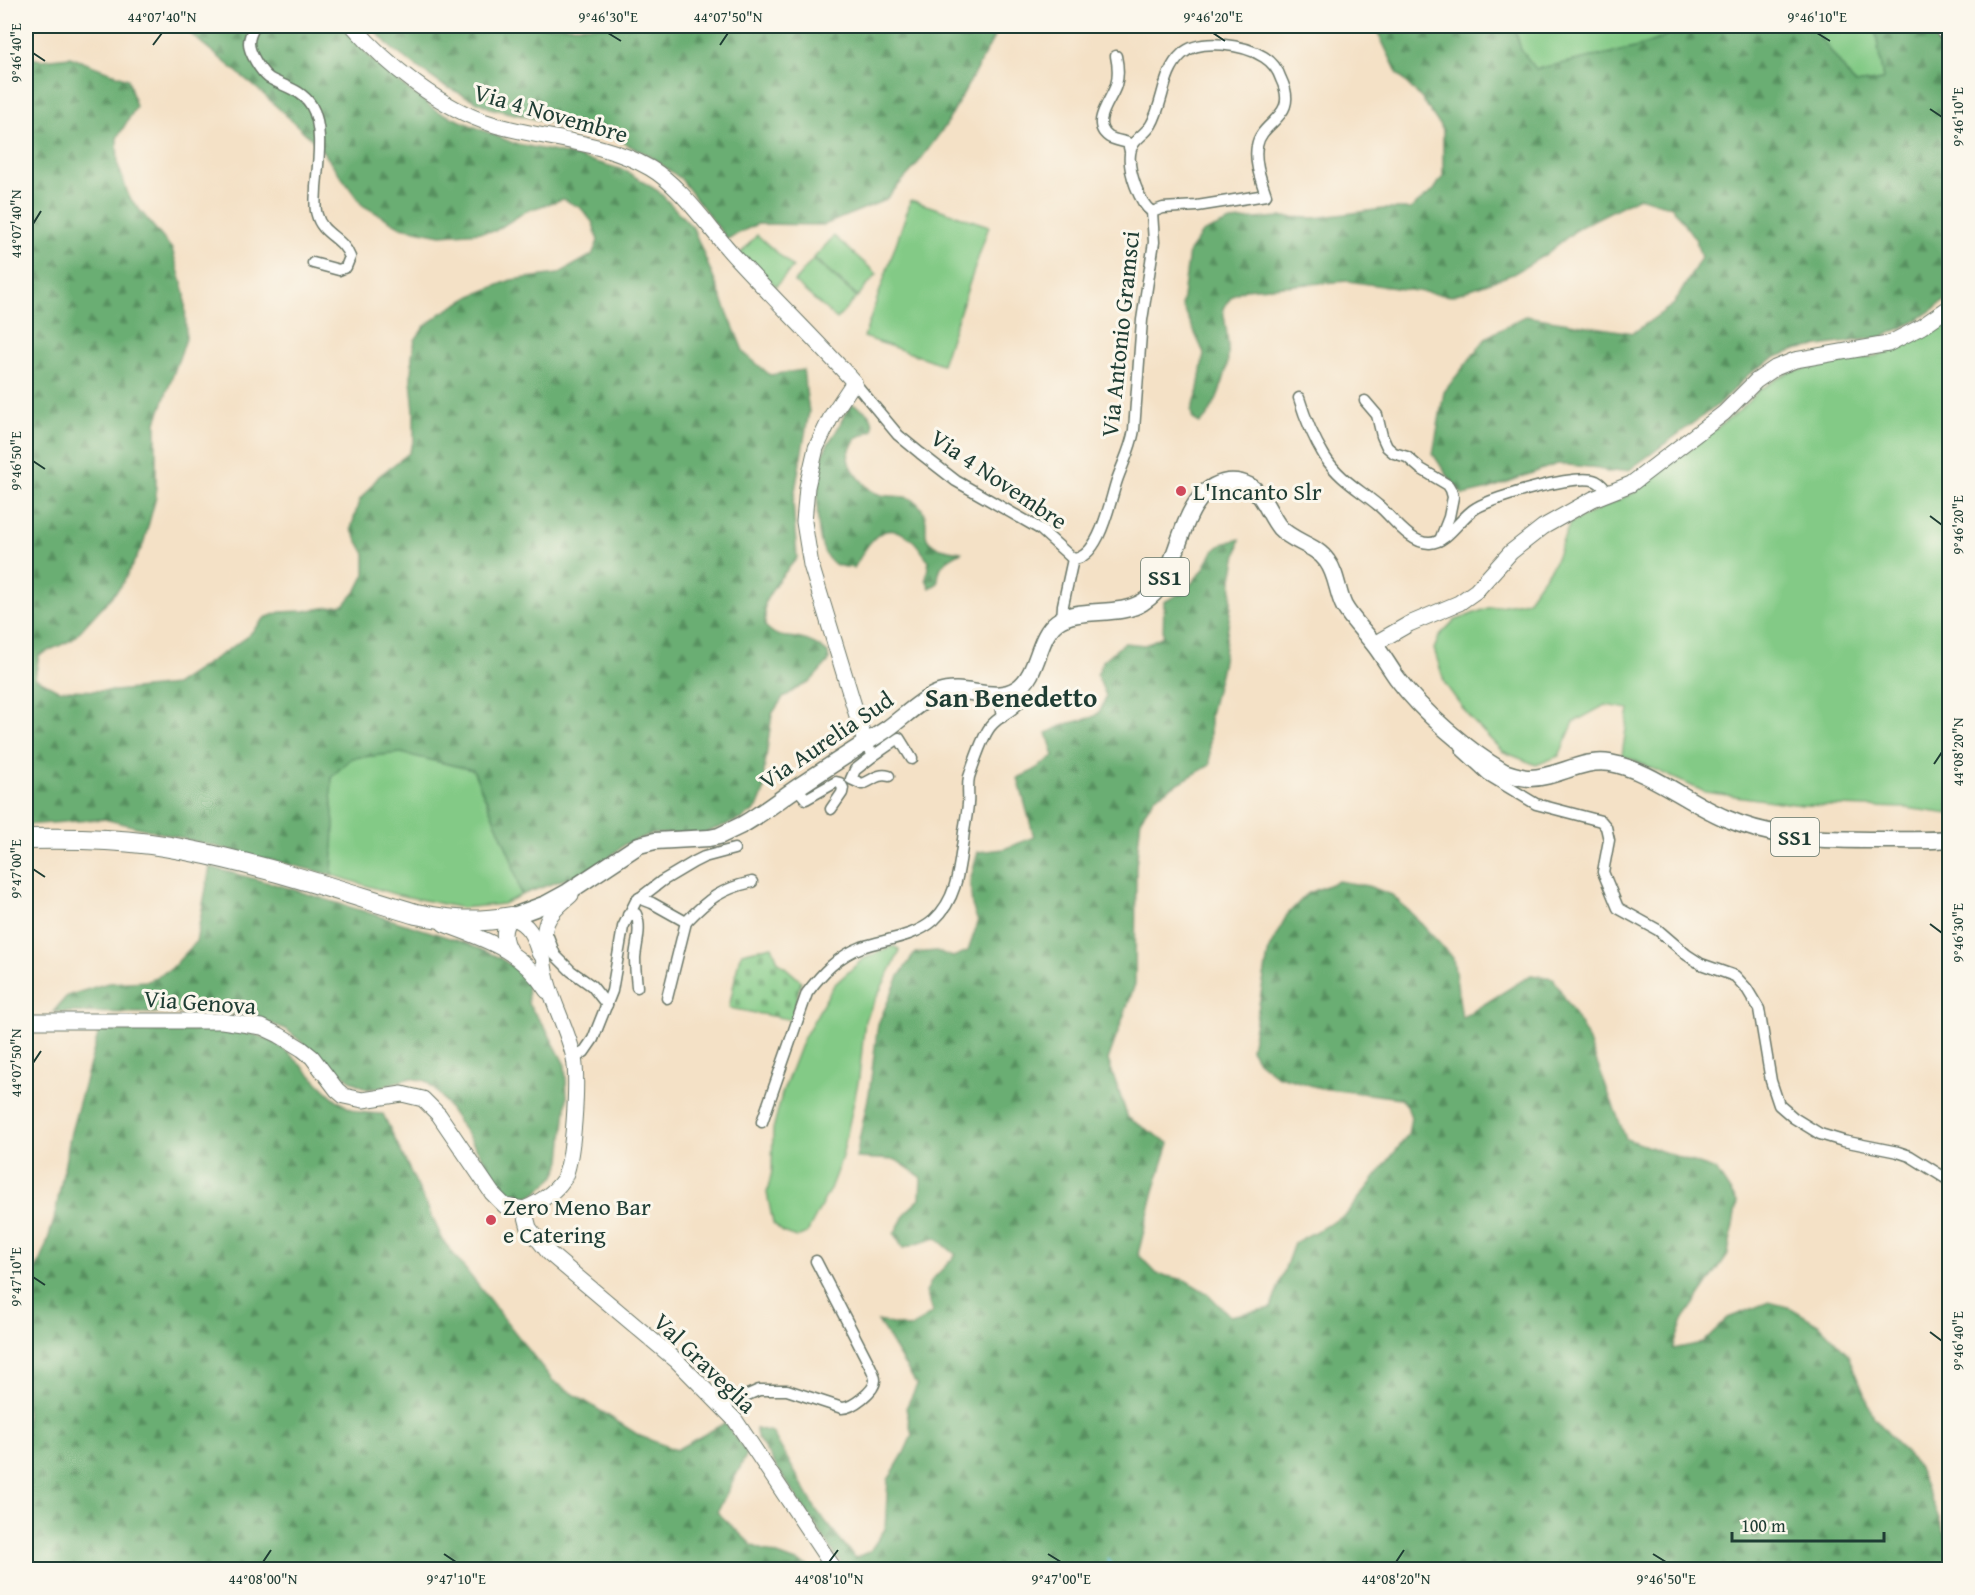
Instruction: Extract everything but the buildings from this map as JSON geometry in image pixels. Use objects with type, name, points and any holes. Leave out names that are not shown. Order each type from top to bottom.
[{"type":"highway","points":[[26,839],[100,839],[185,850],[276,872],[416,914],[470,922],[511,917]]},
{"type":"main road","name":"Via 4 Novembre","points":[[353,26],[388,62],[453,107],[472,117],[494,125],[593,145],[625,155],[657,173],[674,187],[737,259],[854,382]]},
{"type":"main road","points":[[1938,26],[1950,36]]},
{"type":"main road","points":[[1374,644],[1409,624],[1459,603],[1476,591],[1511,552],[1543,527],[1593,499],[1631,484],[1716,420],[1756,381],[1775,368],[1795,360],[1888,344],[1921,327],[1950,307]]},
{"type":"main road","points":[[854,382],[832,415],[816,448],[807,487],[804,522],[811,565],[869,749]]},
{"type":"main road","name":"SS1","points":[[1062,620],[1074,615],[1130,608],[1150,597],[1161,584],[1185,524],[1198,501],[1216,485],[1231,482],[1251,488],[1258,494],[1281,529],[1328,562],[1344,605],[1398,680],[1418,703],[1449,731],[1495,766],[1518,777],[1541,777],[1584,765],[1612,763],[1653,780],[1726,819],[1770,833],[1821,840],[1950,839]]},
{"type":"main road","points":[[1025,683],[1049,632],[1056,622],[1062,620]]},
{"type":"main road","name":"Via Aurelia Sud","points":[[524,1209],[553,1191],[567,1173],[569,1163],[575,1097],[574,1059],[553,1001],[543,964],[545,928],[552,913],[561,903],[588,880],[639,845],[655,841],[704,838],[730,831],[753,819],[797,788],[869,749],[887,729],[926,700],[940,693],[951,690],[1006,694],[1014,692],[1025,683]]},
{"type":"main road","points":[[510,952],[503,934],[504,927],[511,917],[546,904],[588,880]]},
{"type":"main road","points":[[416,914],[488,939],[510,952],[534,974],[553,1001]]},
{"type":"main road","points":[[511,917],[529,928],[543,964]]},
{"type":"main road","name":"Via Genova","points":[[26,1021],[199,1020],[243,1023],[262,1027],[302,1048],[312,1057],[336,1090],[344,1096],[363,1100],[402,1094],[423,1099],[439,1115],[492,1193],[505,1206],[524,1209]]},
{"type":"main road","name":"Val Graveglia","points":[[524,1209],[529,1228],[549,1253],[677,1361],[735,1420],[835,1569]]},
{"type":"street","points":[[255,26],[249,43],[261,69],[272,79],[301,94],[311,105],[316,116],[318,147],[316,214],[323,229],[345,246],[350,257],[346,267],[339,270],[313,263]]},
{"type":"street","name":"Via Antonio Gramsci","points":[[1210,43],[1249,50],[1265,57],[1275,67],[1286,95],[1284,107],[1277,120],[1260,136],[1257,146],[1259,172],[1266,195],[1197,206],[1163,207],[1152,212],[1141,200],[1132,172],[1131,151],[1135,142],[1151,125],[1166,80],[1181,54],[1188,49],[1210,43]]},
{"type":"street","points":[[1116,56],[1118,78],[1101,122],[1109,138],[1128,143],[1131,151]]},
{"type":"street","name":"Via Antonio Gramsci","points":[[1072,559],[1085,554],[1100,533],[1117,480],[1131,447],[1142,320],[1155,242],[1152,212]]},
{"type":"street","name":"Via 4 Novembre","points":[[854,382],[898,435],[920,453],[957,481],[1040,529],[1072,559]]},
{"type":"street","points":[[1299,398],[1315,439],[1326,459],[1352,487],[1379,506],[1410,536],[1424,543],[1440,540],[1475,508],[1498,497],[1575,479],[1595,480],[1604,487],[1607,494]]},
{"type":"street","points":[[1365,401],[1377,416],[1387,447],[1394,453],[1407,457],[1452,490],[1449,517],[1440,540]]},
{"type":"street","points":[[1062,620],[1072,559]]},
{"type":"street","points":[[762,1122],[807,993],[820,975],[832,964],[861,948],[923,928],[942,912],[959,874],[968,803],[968,780],[988,729],[998,718],[1010,713],[1021,700],[1025,683]]},
{"type":"street","points":[[998,694],[1002,717]]},
{"type":"street","points":[[1449,731],[1461,750],[1506,787],[1536,804],[1601,821],[1606,827],[1608,840],[1603,872],[1618,908],[1658,930],[1694,960],[1735,976],[1747,988],[1759,1009],[1771,1081],[1779,1105],[1794,1118],[1820,1134],[1910,1156],[1950,1181]]},
{"type":"street","points":[[889,776],[883,774],[876,776],[862,784],[851,779],[869,749],[899,738],[912,759]]},
{"type":"street","points":[[797,788],[806,799],[836,782],[840,783],[843,788],[842,793],[831,810]]},
{"type":"street","points":[[574,1059],[584,1052],[593,1039],[607,1005],[612,991],[623,927],[636,901],[662,881],[694,862],[734,849]]},
{"type":"street","points":[[667,998],[686,922],[701,907],[724,890],[753,882]]},
{"type":"street","points":[[639,898],[686,922]]},
{"type":"street","points":[[628,915],[636,914],[638,918],[635,970],[637,987]]},
{"type":"street","points":[[545,928],[555,955],[571,971],[592,986],[607,1005]]},
{"type":"street","points":[[714,1398],[734,1401],[759,1390],[787,1390],[847,1408],[858,1401],[874,1385],[875,1379],[870,1366],[816,1262]]},
{"type":"green space","points":[[181,26],[341,26],[380,68],[437,111],[513,143],[570,155],[624,170],[658,191],[693,228],[744,353],[770,375],[803,370],[809,412],[793,502],[797,558],[776,583],[765,602],[765,626],[778,635],[816,644],[828,653],[829,661],[810,682],[782,699],[772,714],[764,772],[764,791],[757,808],[742,819],[704,833],[652,834],[625,844],[604,862],[521,895],[511,858],[473,770],[401,753],[352,758],[332,776],[334,824],[332,875],[104,819],[26,825],[26,57],[41,60],[70,57],[128,79],[136,107],[117,138],[118,165],[129,197],[172,249],[185,293],[186,339],[156,422],[156,497],[143,545],[121,586],[72,640],[39,655],[35,678],[58,690],[115,691],[175,685],[246,638],[265,618],[280,612],[344,605],[357,590],[365,574],[365,554],[351,529],[359,501],[379,476],[409,453],[414,440],[411,380],[415,340],[425,326],[440,314],[471,296],[511,280],[558,274],[592,255],[598,241],[593,223],[581,208],[563,199],[526,211],[495,231],[441,235],[401,227],[362,205],[319,146],[260,91]]},
{"type":"green space","points":[[371,26],[1000,26],[946,125],[915,167],[885,200],[824,225],[757,224],[727,239],[681,179],[650,156],[616,139],[490,108],[441,84],[391,48]]},
{"type":"green space","points":[[1353,26],[1514,26],[1521,50],[1536,69],[1635,48],[1662,38],[1676,26],[1812,26],[1855,84],[1883,80],[1875,26],[1927,26],[1949,47],[1949,298],[1914,322],[1882,337],[1799,349],[1776,357],[1749,374],[1723,401],[1629,470],[1607,472],[1599,468],[1557,464],[1489,489],[1463,495],[1433,454],[1444,392],[1487,337],[1525,316],[1633,333],[1674,304],[1701,258],[1696,240],[1672,207],[1639,197],[1580,227],[1545,255],[1513,274],[1451,296],[1348,281],[1245,289],[1233,295],[1223,308],[1228,343],[1226,372],[1215,402],[1200,423],[1193,419],[1191,411],[1197,395],[1204,353],[1182,305],[1189,251],[1202,233],[1230,221],[1280,217],[1315,218],[1383,209],[1410,209],[1434,190],[1443,176],[1443,130],[1422,99],[1398,74],[1377,31]]},
{"type":"green space","points":[[1514,26],[1676,26],[1662,38],[1635,48],[1536,69],[1521,50]]},
{"type":"green space","points":[[1812,26],[1875,26],[1883,80],[1855,84]]},
{"type":"green space","points":[[911,200],[989,226],[942,364],[864,337]]},
{"type":"green space","points":[[757,235],[793,267],[776,286],[740,254]]},
{"type":"green space","points":[[834,236],[877,274],[858,296],[814,258]]},
{"type":"green space","points":[[813,259],[857,297],[837,319],[794,282]]},
{"type":"green space","points":[[1949,318],[1949,814],[1906,808],[1802,805],[1705,792],[1622,755],[1629,709],[1605,705],[1574,722],[1559,756],[1536,765],[1502,751],[1471,719],[1445,684],[1434,649],[1440,635],[1454,621],[1488,608],[1527,601],[1554,563],[1570,523],[1635,492],[1740,410],[1759,390],[1789,372],[1886,354],[1925,335]]},
{"type":"green space","points":[[852,404],[868,413],[873,425],[873,430],[856,438],[848,455],[849,464],[855,473],[875,493],[910,498],[924,513],[928,540],[943,549],[961,552],[943,564],[939,571],[938,583],[930,588],[926,579],[929,561],[914,541],[900,532],[891,530],[876,536],[854,568],[835,564],[827,557],[819,529],[818,494],[821,463],[827,446]]},
{"type":"green space","points":[[1240,539],[1232,578],[1231,606],[1222,666],[1210,714],[1210,765],[1156,796],[1141,818],[1136,866],[1135,984],[1108,1060],[1128,1118],[1169,1143],[1138,1254],[1157,1274],[1185,1280],[1207,1293],[1230,1316],[1271,1308],[1294,1243],[1346,1215],[1408,1135],[1411,1117],[1406,1104],[1400,1098],[1320,1088],[1276,1075],[1258,1061],[1251,1049],[1269,949],[1287,915],[1307,894],[1338,881],[1368,886],[1392,895],[1453,958],[1462,1018],[1531,975],[1553,978],[1586,1034],[1626,1139],[1716,1170],[1737,1202],[1728,1254],[1683,1320],[1673,1349],[1702,1343],[1728,1318],[1769,1302],[1791,1308],[1820,1325],[1847,1353],[1874,1417],[1918,1468],[1949,1543],[1949,1569],[845,1570],[758,1439],[755,1428],[772,1432],[817,1511],[855,1558],[870,1551],[885,1529],[888,1480],[912,1435],[906,1408],[917,1385],[878,1321],[911,1328],[933,1312],[926,1292],[932,1280],[956,1255],[936,1238],[903,1248],[894,1234],[907,1211],[920,1199],[921,1177],[896,1160],[857,1158],[869,1094],[878,1024],[899,976],[915,953],[936,951],[953,957],[968,951],[978,922],[972,905],[970,881],[978,852],[1004,849],[1034,837],[1018,778],[1033,771],[1054,756],[1047,733],[1064,725],[1094,717],[1101,710],[1106,696],[1097,675],[1103,661],[1124,643],[1145,645],[1163,636],[1164,602],[1185,591],[1203,570],[1213,551],[1225,543]]},
{"type":"green space","points":[[401,753],[473,770],[511,858],[521,895],[503,904],[462,908],[394,894],[332,875],[334,824],[332,776],[352,758]]},
{"type":"green space","points":[[210,867],[285,887],[468,944],[498,957],[527,976],[528,1004],[547,1031],[565,1065],[567,1097],[561,1161],[555,1176],[536,1193],[525,1198],[514,1199],[508,1195],[441,1096],[426,1081],[410,1078],[379,1088],[367,1089],[321,1059],[286,1029],[245,1014],[53,1012],[67,996],[108,983],[148,981],[171,969],[196,942]]},
{"type":"green space","points":[[772,946],[778,961],[801,981],[792,1020],[729,1008],[742,953]]},
{"type":"green space","points":[[893,946],[899,949],[899,953],[865,1020],[859,1078],[842,1157],[830,1189],[807,1233],[797,1237],[783,1232],[773,1223],[767,1193],[772,1171],[773,1129],[782,1094],[803,1039],[834,985],[863,959]]},
{"type":"green space","points":[[217,1030],[252,1034],[271,1041],[293,1057],[323,1088],[344,1105],[359,1112],[383,1114],[444,1242],[553,1381],[640,1436],[676,1450],[725,1423],[747,1454],[717,1512],[753,1546],[816,1569],[26,1570],[26,1286],[42,1258],[54,1220],[71,1132],[99,1031]]},
{"type":"waterway","points":[[1108,1559],[1113,1570]]},
{"type":"place","name":"L'Incanto Slr","points":[[1181,491]]},
{"type":"place","name":"Zero Meno Bar e Catering","points":[[491,1220]]},
{"type":"district","name":"San Benedetto","points":[[1011,697]]}]
